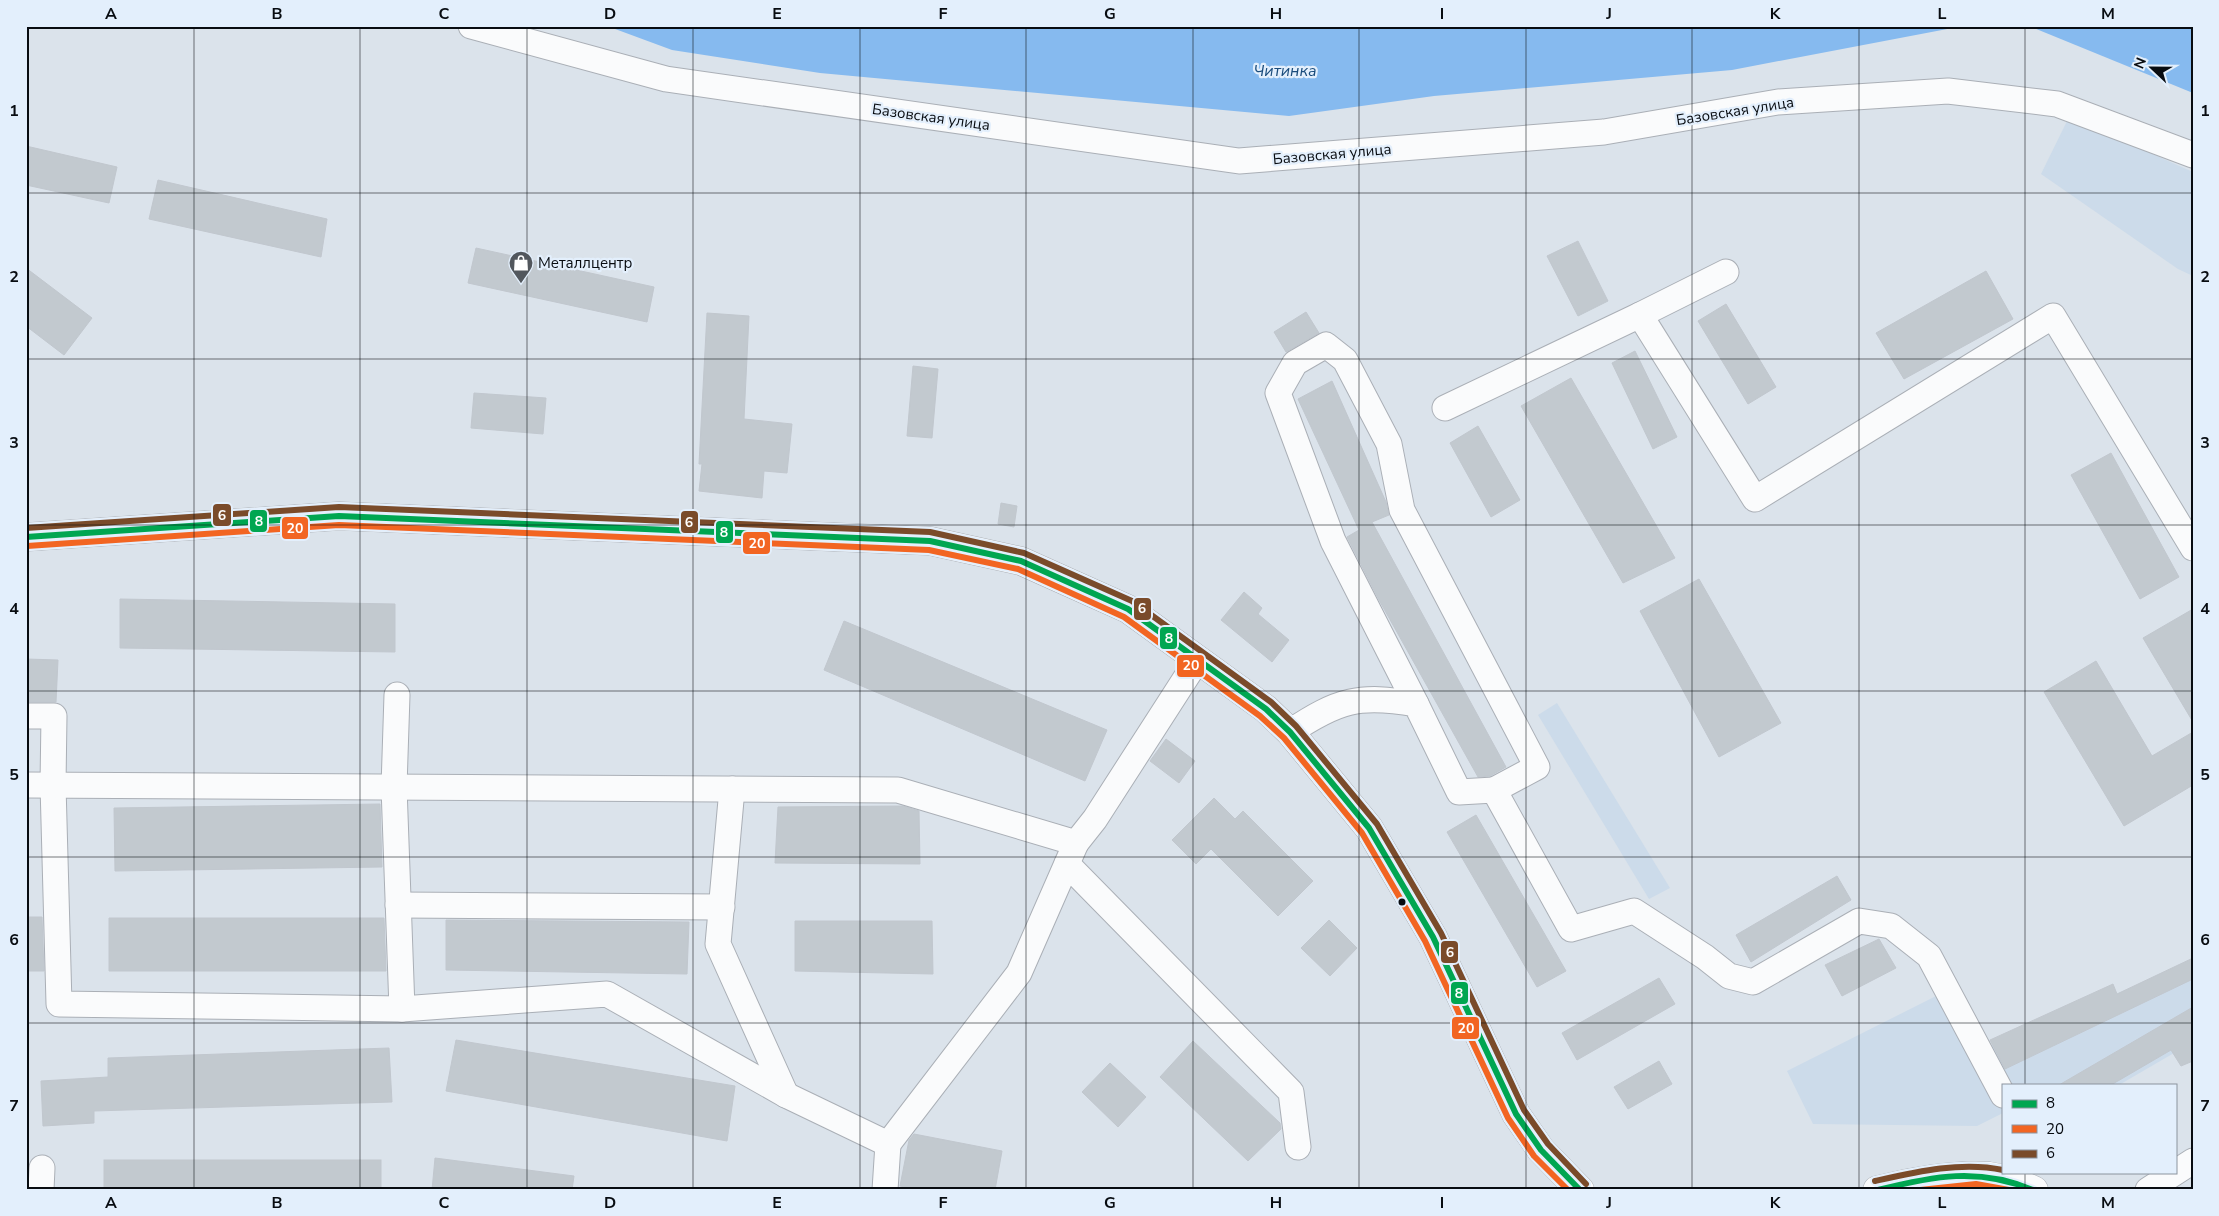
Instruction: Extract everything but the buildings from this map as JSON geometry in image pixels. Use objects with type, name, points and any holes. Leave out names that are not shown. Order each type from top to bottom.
[{"type":"main road","points":[[26,536],[339,516],[930,541],[1021,561],[1128,609],[1266,709],[1290,732],[1369,828],[1433,937],[1516,1114],[1541,1150],[1580,1190]]},
{"type":"main road","points":[[1877,1190],[1963,1176],[1990,1176],[2023,1182]]},
{"type":"street","name":"Базовская улица","points":[[471,26],[666,79],[1239,161],[1604,132],[1778,102],[1948,91],[2057,104],[2193,156]]},
{"type":"street","points":[[1445,408],[1726,272]]},
{"type":"street","points":[[1640,315],[1755,499],[2053,316],[2193,548]]},
{"type":"street","points":[[1326,346],[1345,360],[1389,444],[1402,510],[1536,767],[1494,790],[1459,792],[1333,541],[1278,393],[1294,363],[1326,346]]},
{"type":"street","points":[[885,1190],[888,1144],[1019,974],[1071,854],[1198,660]]},
{"type":"street","points":[[397,695],[394,787],[402,1009]]},
{"type":"street","points":[[1290,732],[1310,718],[1347,701],[1384,698],[1416,704]]},
{"type":"street","points":[[26,716],[54,716],[59,1004],[402,1009],[608,994],[786,1096],[888,1144]]},
{"type":"street","points":[[26,785],[898,790],[1071,854],[1291,1092],[1298,1148]]},
{"type":"street","points":[[732,789],[718,944],[786,1096]]},
{"type":"street","points":[[1494,790],[1571,929],[1634,911],[1706,957],[1729,976],[1753,982],[1859,921],[1891,926],[1929,956],[2002,1093]]},
{"type":"street","points":[[398,906],[722,908]]},
{"type":"street","points":[[2176,1173],[2193,1162]]},
{"type":"street","points":[[2148,1190],[2174,1174]]},
{"type":"shaded area","points":[[2069,117],[2193,172],[2193,276],[2178,269],[2041,174]]},
{"type":"shaded area","points":[[1557,703],[1670,888],[1649,899],[1538,715]]},
{"type":"shaded area","points":[[2193,962],[2193,1042],[2121,1084],[2002,1084],[2002,1114],[1977,1126],[1813,1124],[1787,1071],[1938,995],[1970,1055]]},
{"type":"water","name":"Читинка","points":[[607,26],[1963,26],[1732,70],[1434,96],[1289,116],[820,73],[672,50]]},
{"type":"water","points":[[2029,26],[2193,26],[2193,93]]},
{"type":"transit line","name":"6","points":[[26,528],[339,507],[930,532],[1024,553],[1132,601],[1271,702],[1296,726],[1377,824],[1441,933],[1524,1110],[1548,1144],[1586,1184]]},
{"type":"transit line","name":"8","points":[[26,537],[339,516],[930,541],[1021,561],[1128,609],[1266,709],[1290,732],[1369,828],[1433,937],[1516,1114],[1541,1150],[1580,1190]]},
{"type":"transit line","name":"20","points":[[27,546],[339,525],[929,550],[1018,569],[1124,617],[1260,716],[1284,738],[1362,833],[1425,941],[1508,1118],[1534,1156],[1568,1190]]},
{"type":"transit line","name":"6","points":[[1875,1181],[1922,1171],[1955,1167],[2002,1170]]},
{"type":"transit line","name":"8","points":[[1878,1190],[1918,1181],[1956,1176],[1994,1178],[2033,1190]]},
{"type":"transit line","name":"20","points":[[1920,1190],[1976,1184],[2009,1190]]},
{"type":"place","name":"Металлцентр","points":[[521,284]]}]
